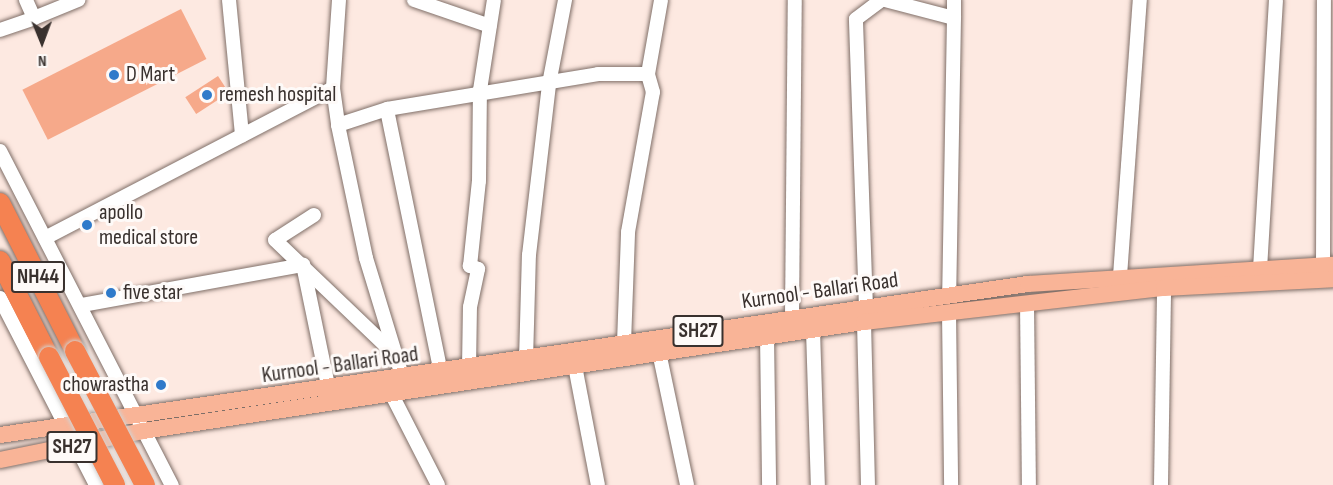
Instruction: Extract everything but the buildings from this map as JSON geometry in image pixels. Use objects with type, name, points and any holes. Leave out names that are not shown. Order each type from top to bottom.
[{"type":"highway","name":"NH44","points":[[0,202],[145,485]]},
{"type":"highway","name":"NH44","points":[[0,261],[115,485]]},
{"type":"main road","name":"Kurnool - Ballari Road","points":[[67,427],[403,379],[792,316],[865,315],[949,304],[1120,276],[1260,269],[1330,270]]},
{"type":"main road","name":"Kurnool - Ballari Road","points":[[949,304],[1027,303],[1330,270]]},
{"type":"main road","name":"Kurnool - Ballari Road","points":[[143,431],[813,330],[865,315]]},
{"type":"main road","name":"SH27","points":[[0,435],[67,427]]},
{"type":"main road","name":"SH27","points":[[0,460],[143,431]]},
{"type":"street","points":[[26,0],[34,18]]},
{"type":"street","points":[[0,30],[78,0]]},
{"type":"street","points":[[229,0],[242,135]]},
{"type":"street","points":[[339,0],[333,88],[338,125],[366,258],[403,379]]},
{"type":"street","points":[[414,0],[490,26]]},
{"type":"street","points":[[526,360],[529,255],[549,84],[565,0]]},
{"type":"street","points":[[624,343],[628,232],[653,92],[648,74],[661,0]]},
{"type":"street","points":[[792,316],[795,0]]},
{"type":"street","points":[[868,485],[856,19],[883,0],[954,18]]},
{"type":"street","points":[[951,485],[949,304],[954,0]]},
{"type":"street","points":[[1120,276],[1140,0]]},
{"type":"street","points":[[1260,269],[1276,0]]},
{"type":"street","points":[[1324,0],[1330,270]]},
{"type":"street","points":[[469,368],[470,307],[478,269],[470,266],[479,181],[480,90],[496,1]]},
{"type":"street","points":[[338,125],[387,109],[480,90],[549,84],[598,74],[648,74]]},
{"type":"street","points":[[45,238],[333,88]]},
{"type":"street","points":[[387,109],[441,373]]},
{"type":"street","points":[[0,151],[82,305],[134,416],[172,485]]},
{"type":"street","points":[[314,215],[276,240],[394,354]]},
{"type":"street","points":[[82,305],[303,265]]},
{"type":"street","points":[[303,265],[329,390]]},
{"type":"street","points":[[1161,485],[1164,288]]},
{"type":"street","points":[[0,298],[96,485]]},
{"type":"street","points":[[1027,303],[1029,485]]},
{"type":"street","points":[[813,330],[818,485]]},
{"type":"street","points":[[767,336],[769,485]]},
{"type":"street","points":[[659,352],[687,485]]},
{"type":"street","points":[[575,366],[598,485]]},
{"type":"street","points":[[392,395],[438,485]]},
{"type":"place","name":"D Mart","points":[[114,75]]},
{"type":"place","name":"remesh hospital","points":[[207,95]]},
{"type":"place","name":"apollo medical store","points":[[87,225]]},
{"type":"place","name":"five star","points":[[111,293]]},
{"type":"place","name":"chowrastha","points":[[161,385]]}]
